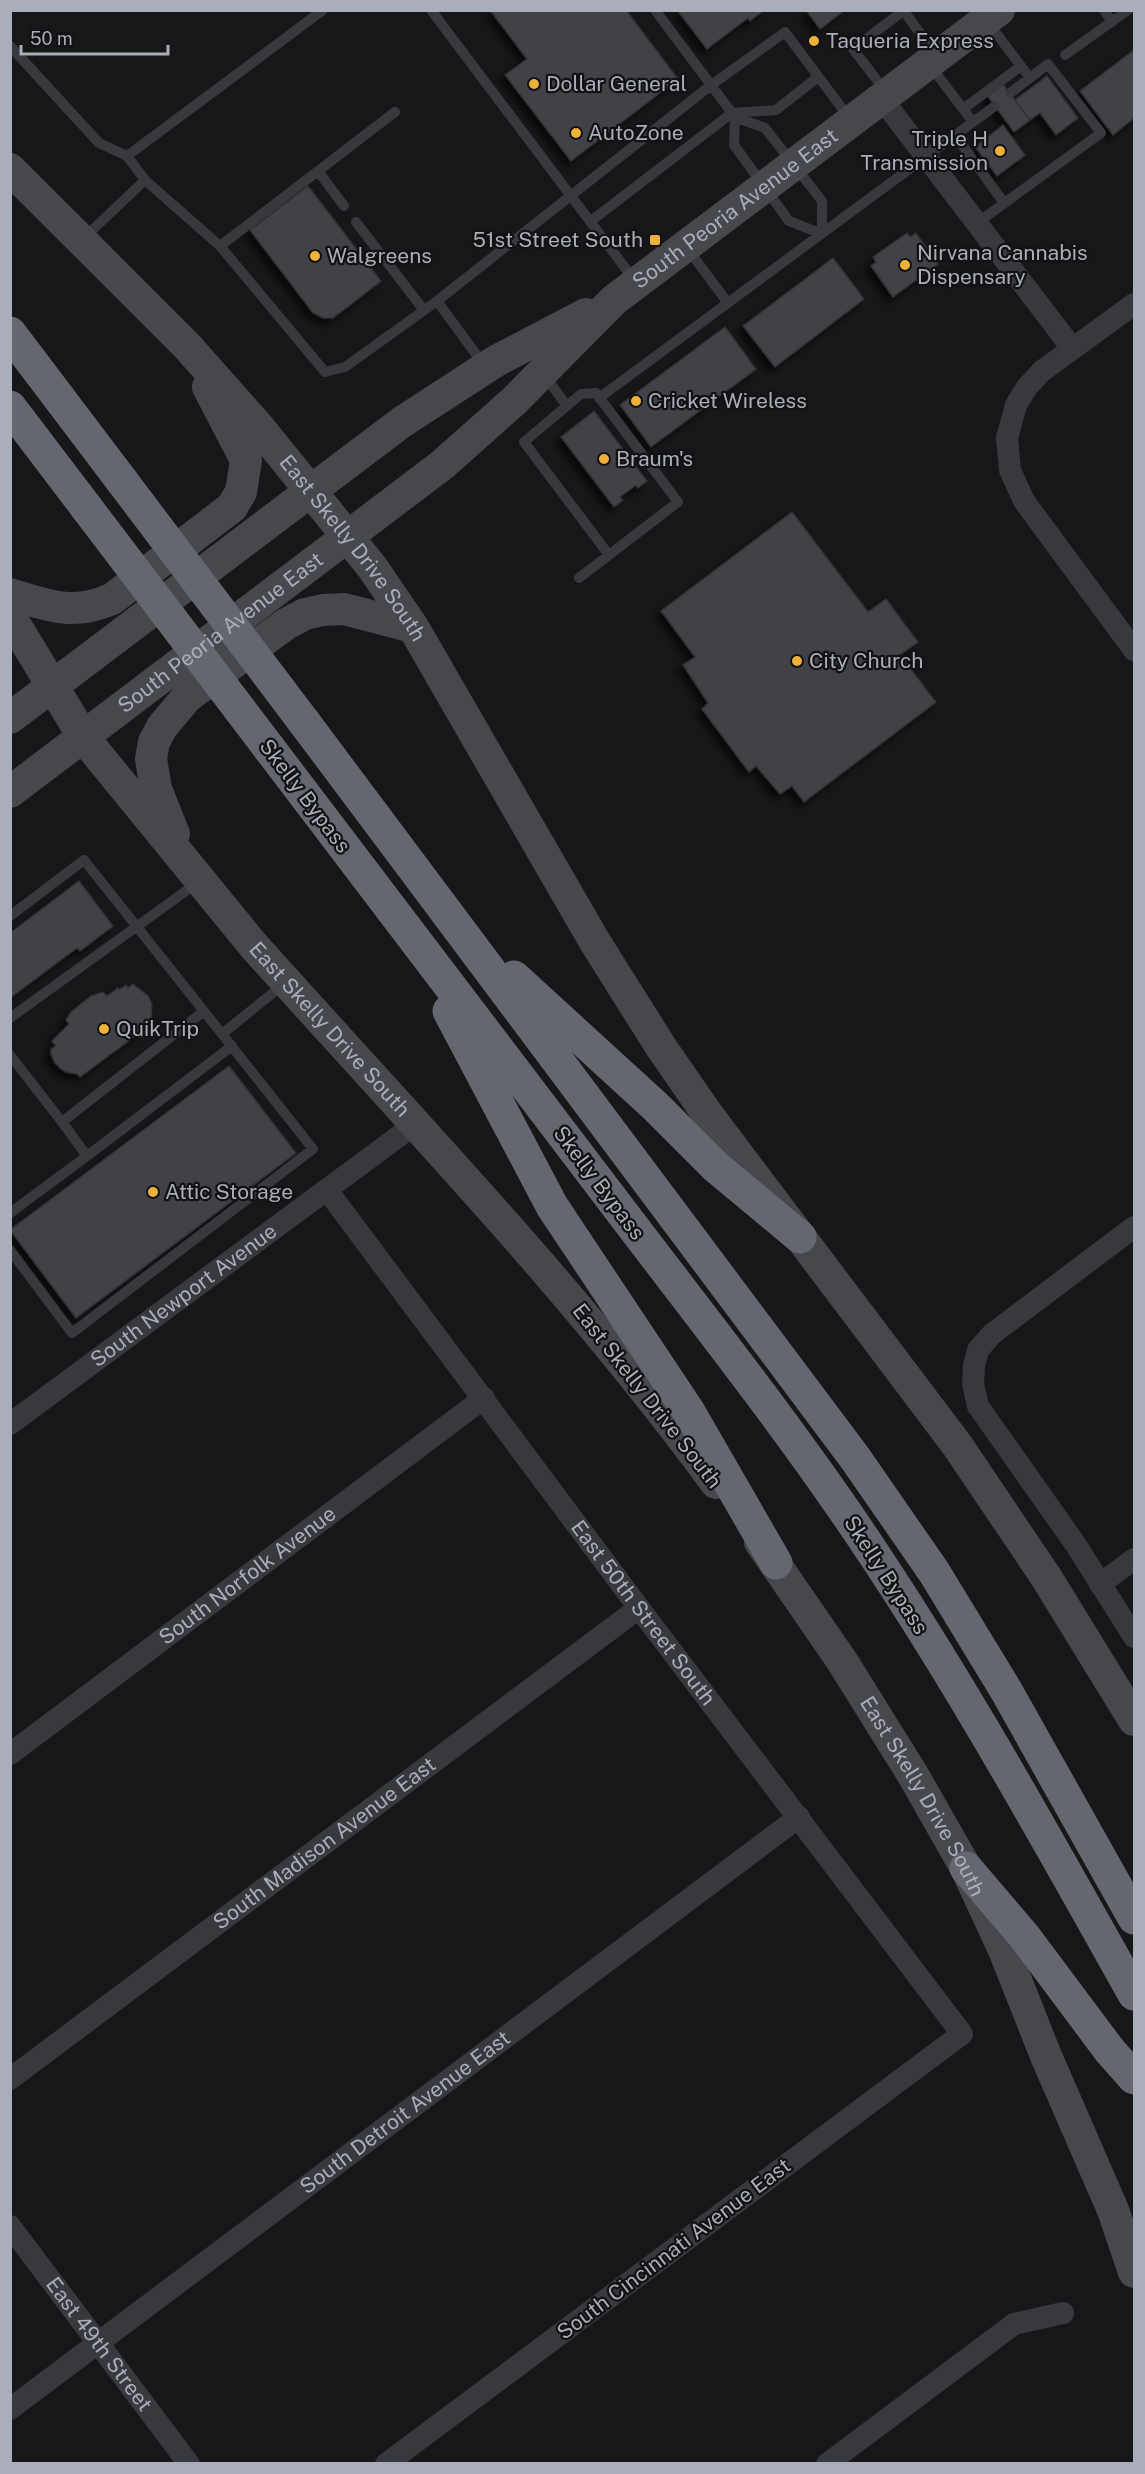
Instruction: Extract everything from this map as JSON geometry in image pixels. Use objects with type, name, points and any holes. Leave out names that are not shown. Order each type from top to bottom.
[{"type":"highway","name":"Skelly Bypass","points":[[10,333],[848,1448],[927,1563],[1007,1692],[1134,1918]]},
{"type":"highway","name":"Skelly Bypass","points":[[10,407],[756,1389],[843,1509],[909,1608],[976,1716],[1134,1994]]},
{"type":"highway","points":[[403,925],[552,1206],[689,1412],[776,1563]]},
{"type":"highway","points":[[457,925],[655,1106],[716,1167],[800,1237]]},
{"type":"highway","points":[[966,1868],[1024,1936],[1110,2051],[1134,2078]]},
{"type":"main road","name":"South Peoria Avenue East","points":[[10,792],[442,465],[514,401],[625,291],[995,13]]},
{"type":"main road","name":"East Skelly Drive South","points":[[10,169],[187,346],[349,537],[413,627],[596,942],[661,1047],[708,1115],[957,1445],[1046,1577],[1134,1720]]},
{"type":"main road","name":"South Peoria Avenue East","points":[[10,718],[402,422],[486,368],[625,291]]},
{"type":"main road","points":[[10,594],[58,609],[93,607],[112,598],[232,507],[241,492],[246,460],[187,346]]},
{"type":"main road","points":[[192,870],[156,789],[151,766],[154,742],[173,712],[187,698],[286,624],[305,614],[344,609],[413,627]]},
{"type":"main road","name":"East Skelly Drive South","points":[[10,616],[84,738],[287,982],[592,1323],[647,1390],[776,1563],[842,1661],[913,1775],[966,1868],[1004,1950],[1046,2056],[1113,2210],[1134,2272]]},
{"type":"street","points":[[885,97],[926,156],[1072,348]]},
{"type":"street","points":[[1134,304],[1042,371],[1016,405],[1007,438],[1010,470],[1024,501],[1134,650]]},
{"type":"street","name":"South Newport Avenue","points":[[10,1424],[414,1125]]},
{"type":"street","name":"East 50th Street South","points":[[327,1190],[639,1608],[962,2034]]},
{"type":"street","points":[[1134,1227],[992,1335],[978,1350],[973,1384],[978,1406],[1134,1637]]},
{"type":"street","name":"South Norfolk Avenue","points":[[10,1754],[484,1398]]},
{"type":"street","points":[[1100,1584],[1134,1559]]},
{"type":"street","name":"South Madison Avenue East","points":[[10,2079],[639,1608]]},
{"type":"street","name":"South Detroit Avenue East","points":[[10,2409],[799,1817]]},
{"type":"street","name":"South Cincinnati Avenue East","points":[[386,2463],[962,2034]]},
{"type":"street","name":"East 49th Street","points":[[10,2226],[189,2463]]},
{"type":"street","points":[[827,2463],[1014,2324],[1063,2313]]},
{"type":"lane","points":[[127,156],[323,10]]},
{"type":"lane","points":[[431,10],[591,221],[625,291]]},
{"type":"lane","points":[[655,10],[733,115],[765,128],[822,201],[822,234]]},
{"type":"lane","points":[[1104,10],[1112,22]]},
{"type":"lane","points":[[1065,55],[1128,10]]},
{"type":"lane","points":[[885,97],[853,49],[903,11],[972,122]]},
{"type":"lane","points":[[995,13],[1021,66],[1030,78]]},
{"type":"lane","points":[[10,46],[99,143],[127,156],[145,180],[220,246],[325,372],[345,367],[436,301],[572,197],[710,86],[785,32],[852,122]]},
{"type":"lane","points":[[976,223],[1101,133],[1048,64],[1010,93]]},
{"type":"lane","points":[[963,109],[1021,66]]},
{"type":"lane","points":[[591,221],[733,115],[776,110],[818,77]]},
{"type":"lane","points":[[599,398],[995,106]]},
{"type":"lane","points":[[220,246],[395,112]]},
{"type":"lane","points":[[733,115],[734,145],[789,221],[822,234]]},
{"type":"lane","points":[[955,135],[1004,203]]},
{"type":"lane","points":[[318,171],[344,206]]},
{"type":"lane","points":[[82,241],[145,180]]},
{"type":"lane","points":[[356,222],[423,309]]},
{"type":"lane","points":[[685,246],[728,303]]},
{"type":"lane","points":[[436,301],[486,368]]},
{"type":"lane","points":[[542,372],[567,406]]},
{"type":"lane","points":[[579,578],[609,555],[678,502],[596,393],[581,394],[524,442],[609,555]]},
{"type":"lane","points":[[10,916],[84,860],[313,1149],[72,1334],[10,1250]]},
{"type":"lane","points":[[10,1018],[136,926],[192,870]]},
{"type":"lane","points":[[222,1034],[287,982]]},
{"type":"lane","points":[[62,1122],[204,1011]]},
{"type":"lane","points":[[10,1214],[232,1046]]},
{"type":"lane","points":[[10,1055],[87,1156]]},
{"type":"building","points":[[490,10],[626,10],[678,79],[571,161],[505,75],[527,59]]},
{"type":"building","points":[[677,10],[764,10],[750,21],[748,18],[707,49]]},
{"type":"building","points":[[806,10],[845,10],[820,29]]},
{"type":"building","points":[[1134,50],[1134,118],[1113,135],[1080,91]]},
{"type":"building","points":[[1047,76],[1078,118],[1056,135],[1040,113],[1030,120],[1015,100]]},
{"type":"building","points":[[1002,83],[1030,120],[1014,132],[986,94]]},
{"type":"building","name":"Triple H Transmission","points":[[1003,125],[1025,155],[997,176],[975,147]]},
{"type":"building","name":"Walgreens","points":[[308,186],[381,281],[333,318],[323,318],[313,313],[250,230]]},
{"type":"building","name":"Nirvana Cannabis Dispensary","points":[[907,233],[910,237],[916,233],[938,264],[893,297],[871,266],[876,262],[873,257]]},
{"type":"building","points":[[833,258],[864,299],[775,367],[743,326]]},
{"type":"building","points":[[725,327],[756,369],[651,447],[620,405]]},
{"type":"building","name":"Braum's","points":[[594,411],[647,481],[638,488],[636,485],[620,497],[623,500],[614,507],[561,437]]},
{"type":"building","name":"City Church","points":[[792,512],[868,612],[886,599],[918,642],[900,655],[936,702],[804,802],[792,786],[780,794],[756,766],[749,772],[702,709],[708,703],[683,665],[695,657],[661,611]]},
{"type":"building","points":[[79,881],[113,926],[80,951],[77,948],[10,998],[10,933]]},
{"type":"building","name":"QuikTrip","points":[[133,984],[148,996],[152,1004],[151,1018],[154,1022],[80,1077],[61,1069],[51,1054],[51,1049],[56,1046],[52,1041],[69,1024],[66,1020],[71,1012],[91,996],[103,992],[107,996],[118,988],[119,990],[126,985],[128,988]]},
{"type":"building","name":"Attic Storage","points":[[229,1066],[296,1153],[76,1318],[10,1230]]},
{"type":"place","name":"Taqueria Express","points":[[814,41]]},
{"type":"place","name":"Dollar General","points":[[534,84]]},
{"type":"place","name":"AutoZone","points":[[576,133]]},
{"type":"place","name":"Triple H Transmission","points":[[1000,151]]},
{"type":"place","name":"51st Street South","points":[[655,240]]},
{"type":"place","name":"Walgreens","points":[[315,256]]},
{"type":"place","name":"Nirvana Cannabis Dispensary","points":[[905,265]]},
{"type":"place","name":"Cricket Wireless","points":[[636,401]]},
{"type":"place","name":"Braum's","points":[[604,459]]},
{"type":"place","name":"City Church","points":[[797,661]]},
{"type":"place","name":"QuikTrip","points":[[104,1029]]},
{"type":"place","name":"Attic Storage","points":[[153,1192]]}]
